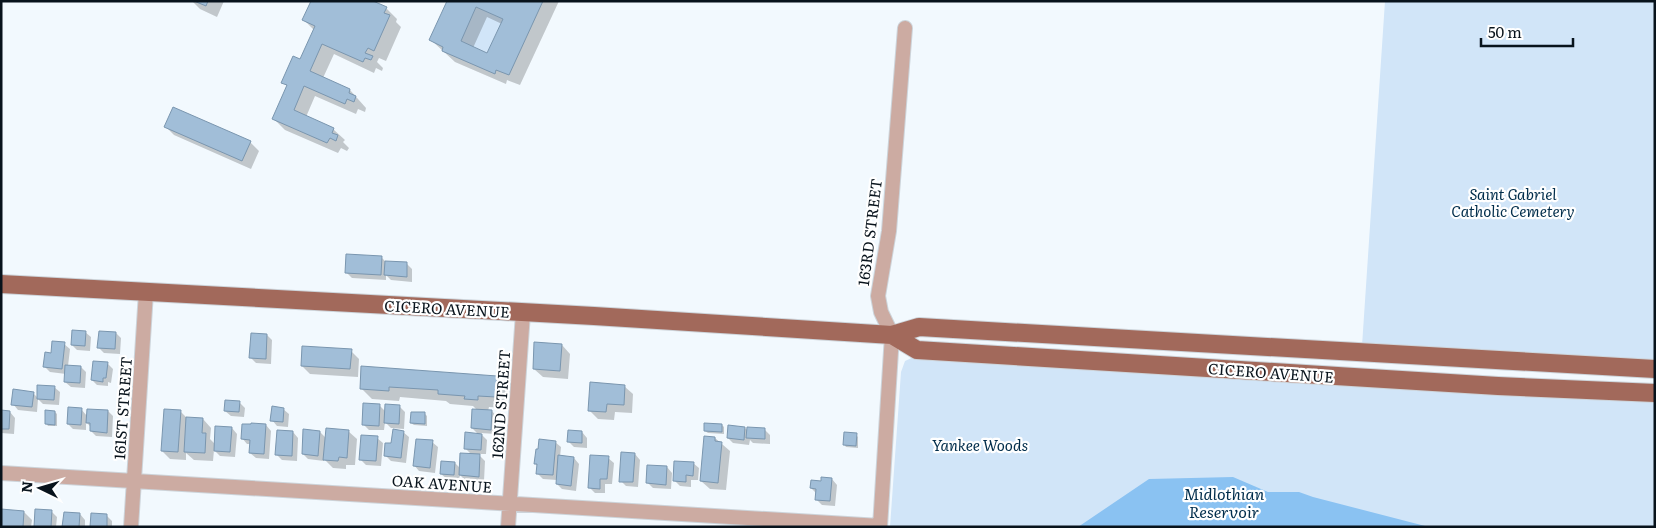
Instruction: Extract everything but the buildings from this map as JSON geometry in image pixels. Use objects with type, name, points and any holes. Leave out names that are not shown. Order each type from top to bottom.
[{"type":"main road","name":"CICERO AVENUE","points":[[1,284],[523,312],[892,335],[919,327],[1655,369]]},
{"type":"main road","name":"CICERO AVENUE","points":[[892,335],[917,350],[1498,386],[1655,393]]},
{"type":"street","name":"163RD STREET","points":[[892,335],[880,312],[878,296],[889,231],[905,28]]},
{"type":"street","name":"161ST STREET","points":[[131,527],[146,292]]},
{"type":"street","name":"162ND STREET","points":[[508,527],[523,312]]},
{"type":"street","points":[[880,526],[892,335]]},
{"type":"street","name":"OAK AVENUE","points":[[1,473],[880,526]]},
{"type":"green space","name":"Saint Gabriel Catholic Cemetery","points":[[1385,1],[1655,1],[1655,362],[1362,346]]},
{"type":"green space","points":[[476,7],[503,19],[487,53],[461,41]]},
{"type":"green space","name":"Yankee Woods","points":[[916,356],[1655,400],[1655,527],[890,527],[901,372],[905,361]]},
{"type":"water","name":"Midlothian Reservoir","points":[[1233,477],[1268,492],[1299,492],[1429,527],[1078,527],[1149,479]]}]
